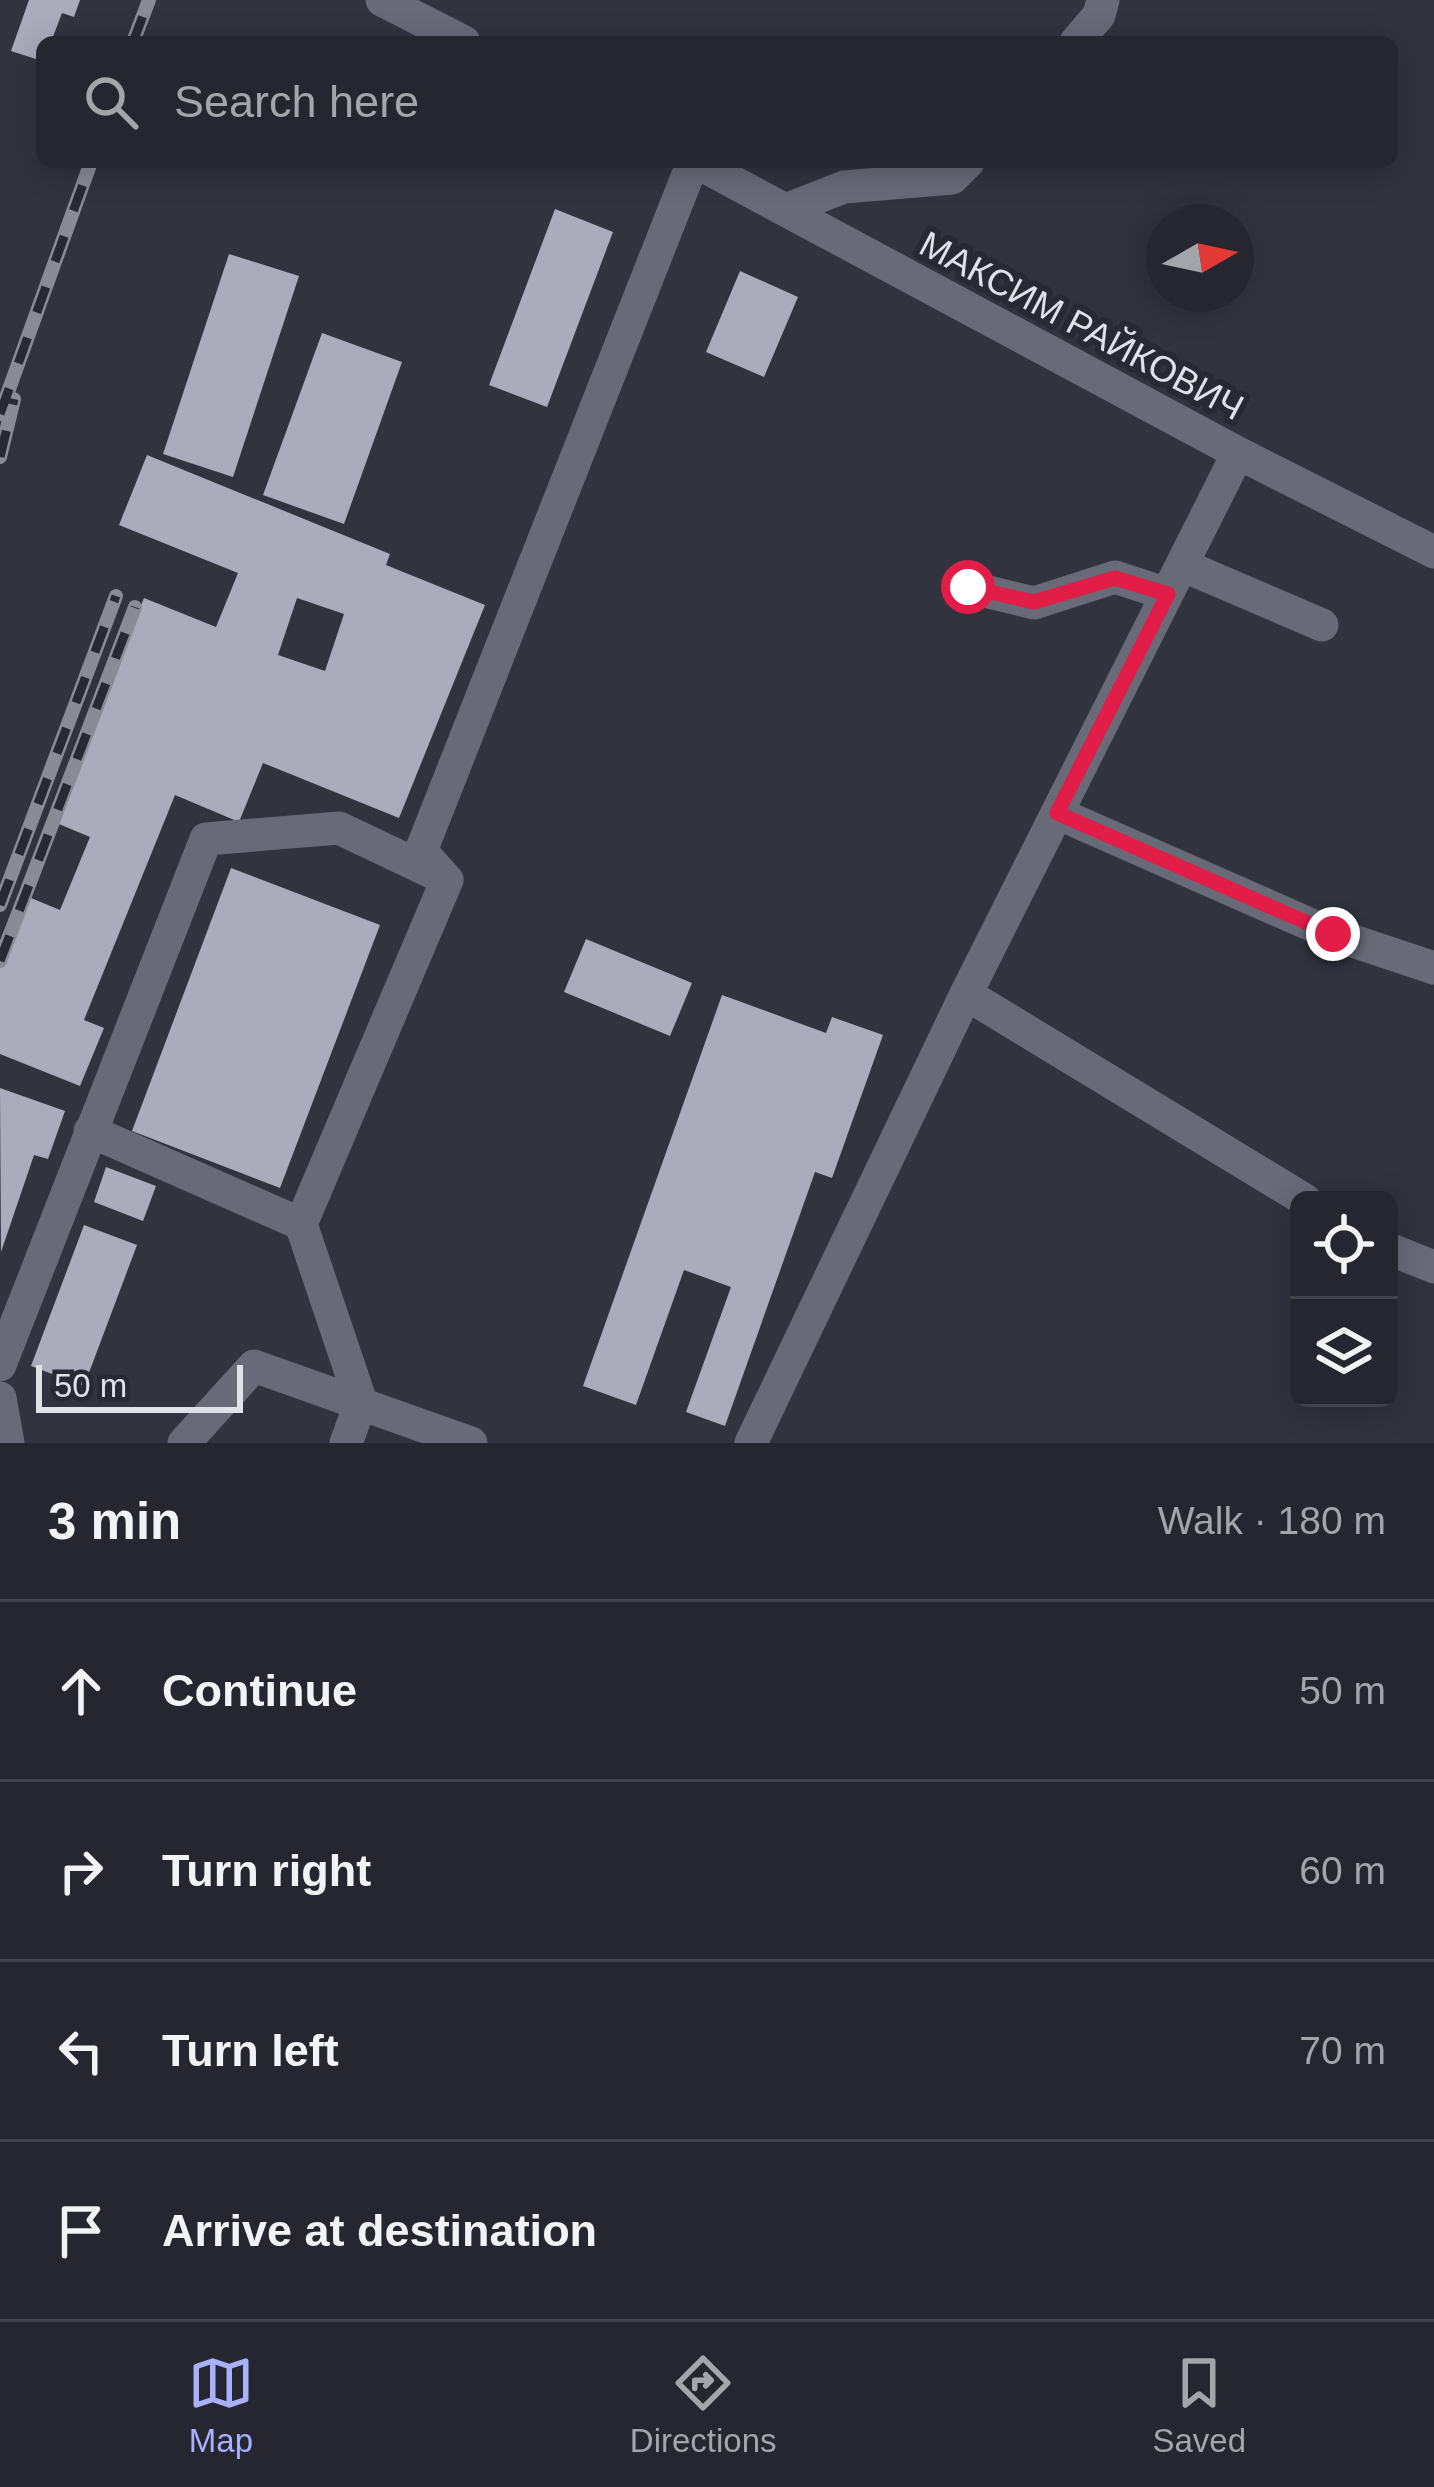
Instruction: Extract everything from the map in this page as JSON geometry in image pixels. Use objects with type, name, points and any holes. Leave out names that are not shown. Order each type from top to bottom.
[{"type":"street","points":[[382,0],[452,36]]},
{"type":"street","points":[[1081,36],[1099,15],[1103,0]]},
{"type":"street","points":[[447,880],[421,851],[693,168]]},
{"type":"street","name":"МАКСИМ РАЙКОВИЧ","points":[[706,168],[1238,453],[1434,552]]},
{"type":"street","points":[[785,210],[844,187],[952,178],[962,168]]},
{"type":"street","points":[[751,1443],[965,994],[1238,453]]},
{"type":"street","points":[[968,587],[1034,602],[1115,578],[1175,579],[1322,625]]},
{"type":"street","points":[[1057,813],[1333,934],[1434,968]]},
{"type":"street","points":[[0,1365],[206,839],[339,828],[447,880]]},
{"type":"street","points":[[346,1443],[361,1402],[302,1224],[447,880]]},
{"type":"street","points":[[965,994],[1290,1191]]},
{"type":"street","points":[[90,1131],[302,1224]]},
{"type":"street","points":[[1398,1253],[1434,1267]]},
{"type":"street","points":[[184,1443],[254,1366],[471,1443]]},
{"type":"street","points":[[0,1398],[8,1443]]},
{"type":"building","points":[[29,0],[80,0],[74,17],[62,13],[53,36],[36,36],[36,59],[11,51]]},
{"type":"building","points":[[555,209],[613,232],[547,407],[489,385]]},
{"type":"building","points":[[229,254],[299,276],[233,477],[163,454]]},
{"type":"building","points":[[740,271],[798,297],[764,377],[706,352]]},
{"type":"building","points":[[322,333],[402,362],[344,524],[263,495]]},
{"type":"building","points":[[147,455],[390,554],[386,565],[485,605],[399,818],[263,763],[239,822],[175,795],[84,1020],[104,1028],[80,1086],[0,1054],[0,941],[19,893],[60,910],[90,837],[54,822],[144,598],[216,627],[238,573],[119,525]],"holes":[[[297,598],[344,614],[325,671],[278,655]]]},
{"type":"building","points":[[231,868],[380,925],[280,1188],[132,1131]]},
{"type":"building","points":[[586,939],[692,983],[670,1036],[564,992]]},
{"type":"building","points":[[722,995],[826,1033],[832,1017],[883,1035],[832,1178],[815,1172],[725,1426],[686,1412],[731,1287],[684,1270],[636,1405],[583,1386]]},
{"type":"building","points":[[0,1088],[65,1111],[48,1159],[34,1155],[1,1252]]},
{"type":"building","points":[[106,1167],[156,1186],[143,1221],[94,1202]]},
{"type":"building","points":[[84,1225],[137,1245],[84,1386],[31,1366]]},
{"type":"railway","points":[[135,36],[149,0]]},
{"type":"railway","points":[[0,414],[89,168]]},
{"type":"railway","points":[[0,457],[14,399]]},
{"type":"railway","points":[[0,905],[116,596]]},
{"type":"railway","points":[[0,961],[135,607]]},
{"type":"route","points":[[968,587],[1034,602],[1115,578],[1168,594],[1057,813],[1333,934]]}]
